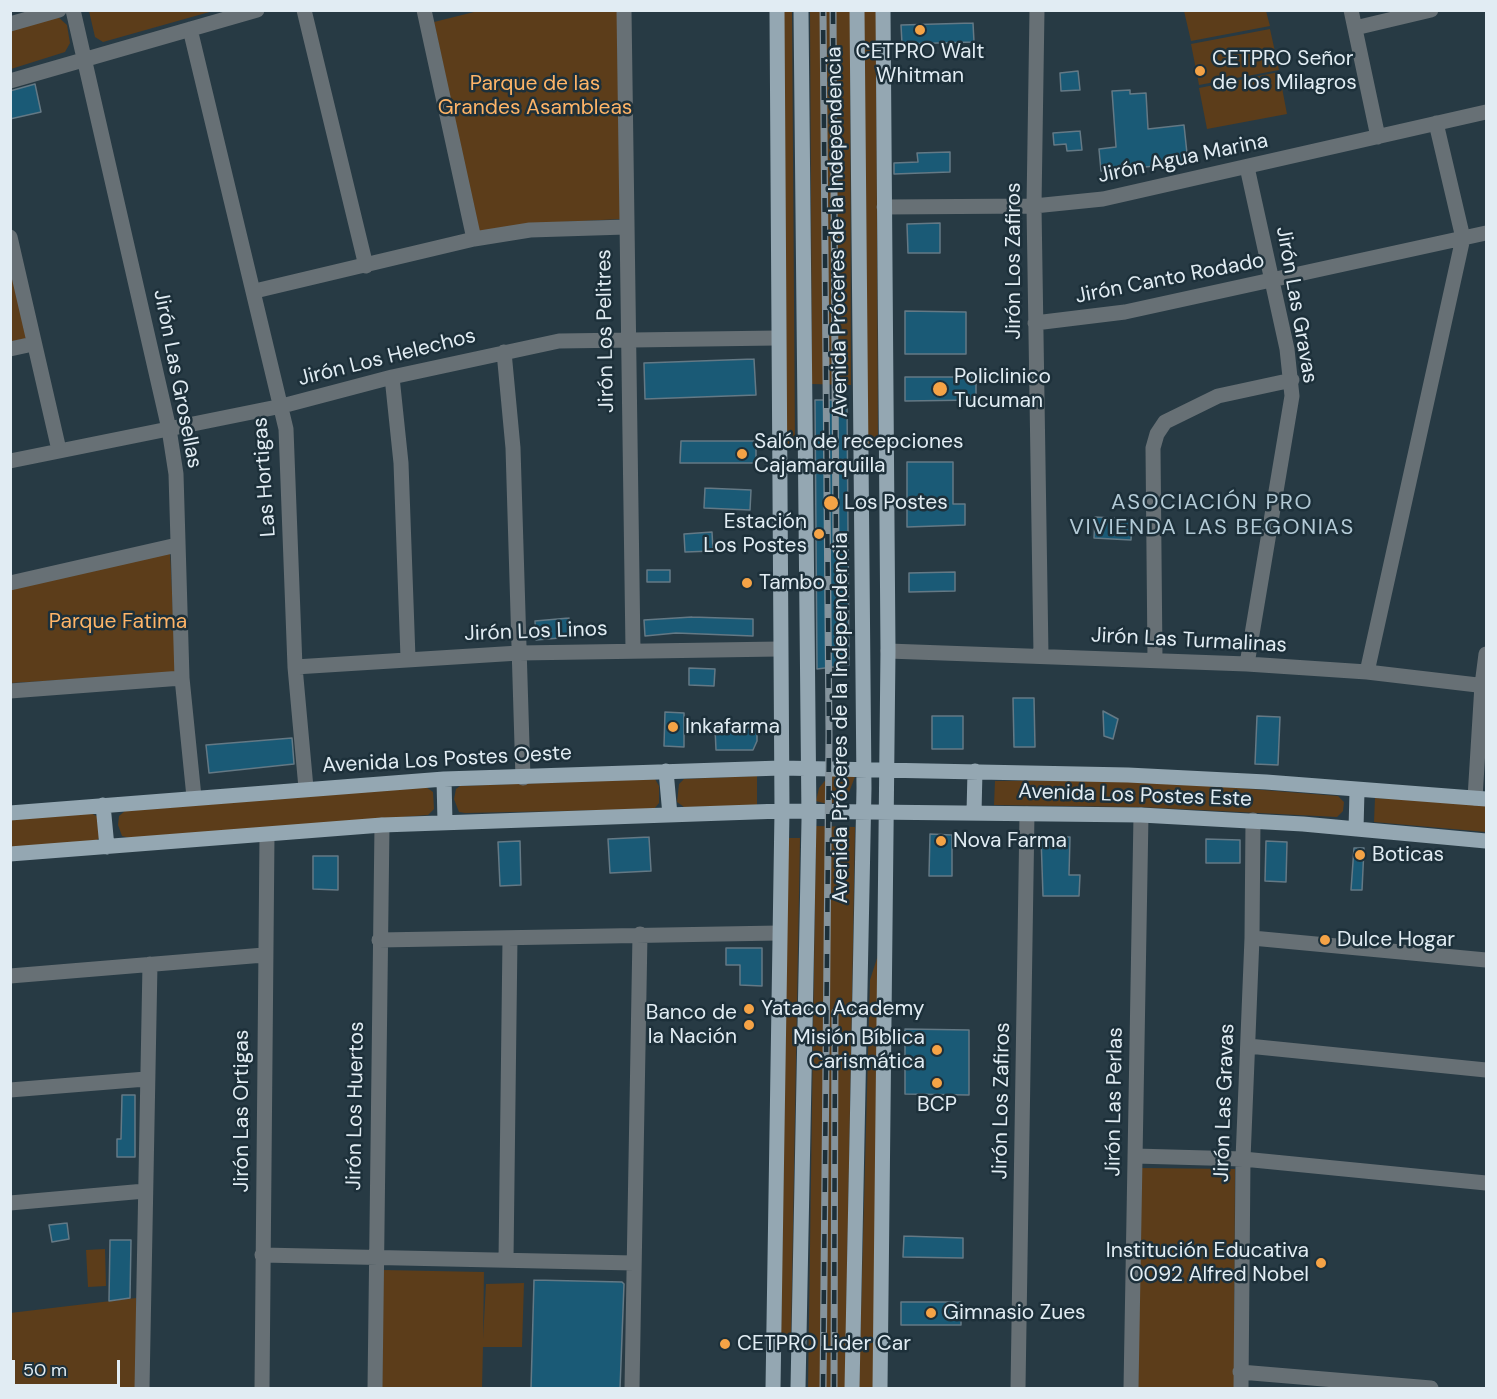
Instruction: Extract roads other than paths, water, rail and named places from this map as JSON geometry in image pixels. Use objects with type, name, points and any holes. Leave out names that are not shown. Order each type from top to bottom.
[{"type":"main road","points":[[773,1389],[782,811],[777,338],[777,10]]},
{"type":"main road","name":"Avenida Próceres de la Independencia","points":[[798,1389],[809,811],[801,10]]},
{"type":"main road","name":"Avenida Próceres de la Independencia","points":[[852,1389],[864,812],[857,10]]},
{"type":"main road","points":[[880,1389],[888,812],[883,10]]},
{"type":"main road","name":"Avenida Los Postes Oeste","points":[[10,813],[306,788],[444,779],[781,768],[887,769]]},
{"type":"main road","name":"Avenida Los Postes Este","points":[[887,769],[1174,777],[1481,799]]},
{"type":"main road","points":[[666,771],[670,814]]},
{"type":"main road","points":[[974,813],[975,771]]},
{"type":"main road","points":[[444,779],[445,822]]},
{"type":"main road","points":[[1356,829],[1357,790]]},
{"type":"main road","points":[[104,805],[107,847]]},
{"type":"main road","points":[[10,854],[382,825],[782,811]]},
{"type":"main road","name":"Avenida Los Postes Este","points":[[782,811],[1141,815],[1253,820],[1486,841]]},
{"type":"street","points":[[10,24],[59,10]]},
{"type":"street","name":"Jirón Las Grosellas","points":[[73,10],[169,429],[176,474],[182,678],[194,797]]},
{"type":"street","points":[[10,81],[257,10]]},
{"type":"street","points":[[304,10],[366,266]]},
{"type":"street","points":[[424,10],[474,239]]},
{"type":"street","name":"Jirón Los Pelitres","points":[[624,10],[633,650]]},
{"type":"street","name":"Jirón Los Zafiros","points":[[1036,10],[1034,206],[1041,655]]},
{"type":"street","points":[[1351,10],[1378,137]]},
{"type":"street","points":[[1355,28],[1431,10]]},
{"type":"street","name":"Las Hortigas","points":[[189,29],[255,291],[286,429],[295,667],[306,788]]},
{"type":"street","name":"Jirón Agua Marina","points":[[884,207],[1034,206],[1103,199],[1486,112]]},
{"type":"street","points":[[1368,672],[1466,237],[1436,123]]},
{"type":"street","name":"Jirón Las Gravas","points":[[1247,167],[1273,281],[1292,380],[1290,416],[1247,664]]},
{"type":"street","points":[[255,291],[474,239],[530,230],[626,227]]},
{"type":"street","name":"Jirón Canto Rodado","points":[[1035,323],[1125,312],[1486,233]]},
{"type":"street","points":[[10,237],[59,450]]},
{"type":"street","points":[[1466,237],[1486,240]]},
{"type":"street","name":"Jirón Los Helechos","points":[[10,461],[282,406],[392,377],[559,340],[777,338]]},
{"type":"street","points":[[10,349],[33,344]]},
{"type":"street","points":[[504,352],[513,448],[523,778]]},
{"type":"street","points":[[392,377],[400,452],[408,658]]},
{"type":"street","points":[[1155,659],[1153,448],[1157,435],[1165,422],[1218,396],[1292,380]]},
{"type":"street","points":[[10,583],[177,545]]},
{"type":"street","name":"Jirón Los Linos","points":[[295,667],[408,658],[519,653],[779,649]]},
{"type":"street","name":"Jirón Las Turmalinas","points":[[888,651],[1247,664],[1368,672],[1484,685]]},
{"type":"street","points":[[1481,799],[1486,654]]},
{"type":"street","points":[[10,691],[182,678]]},
{"type":"street","name":"Jirón Los Zafiros","points":[[1018,1389],[1028,814]]},
{"type":"street","name":"Jirón Las Perlas","points":[[1131,1389],[1141,815]]},
{"type":"street","name":"Jirón Las Gravas","points":[[1240,1389],[1243,1159],[1252,938],[1253,820]]},
{"type":"street","name":"Jirón Los Huertos","points":[[375,1389],[382,825]]},
{"type":"street","name":"Jirón Las Ortigas","points":[[262,1389],[264,956],[267,835]]},
{"type":"street","points":[[379,940],[779,933]]},
{"type":"street","points":[[632,1389],[640,934]]},
{"type":"street","points":[[506,1260],[510,938]]},
{"type":"street","points":[[1252,938],[1486,960]]},
{"type":"street","points":[[10,976],[264,956]]},
{"type":"street","points":[[142,1389],[146,1079],[150,964]]},
{"type":"street","points":[[1248,1046],[1486,1070]]},
{"type":"street","points":[[10,1090],[146,1079]]},
{"type":"street","points":[[1135,1156],[1243,1159],[1486,1183]]},
{"type":"street","points":[[10,1203],[145,1191]]},
{"type":"street","points":[[262,1255],[375,1260],[634,1263]]},
{"type":"street","points":[[1240,1372],[1352,1385],[1431,1389]]},
{"type":"railway","points":[[823,10],[829,735],[823,1388]]},
{"type":"railway","points":[[833,10],[836,550]]},
{"type":"railway","points":[[834,1388],[835,1012]]},
{"type":"place","name":"CETPRO Walt Whitman","points":[[920,30]]},
{"type":"place","name":"CETPRO Señor de los Milagros","points":[[1200,71]]},
{"type":"place","name":"Policlinico Tucuman","points":[[940,389]]},
{"type":"place","name":"Salón de recepciones Cajamarquilla","points":[[742,454]]},
{"type":"place","name":"Los Postes","points":[[831,503]]},
{"type":"place","name":"Estación Los Postes","points":[[819,534]]},
{"type":"place","name":"Tambo","points":[[747,583]]},
{"type":"place","name":"Inkafarma","points":[[673,727]]},
{"type":"place","name":"Nova Farma","points":[[941,841]]},
{"type":"place","name":"Boticas","points":[[1360,855]]},
{"type":"place","name":"Dulce Hogar","points":[[1325,940]]},
{"type":"place","name":"Yataco Academy","points":[[749,1009]]},
{"type":"place","name":"Banco de la Nación","points":[[749,1025]]},
{"type":"place","name":"Misión Bíblica Carismática","points":[[937,1050]]},
{"type":"place","name":"BCP","points":[[937,1083]]},
{"type":"place","name":"Institución Educativa 0092 Alfred Nobel","points":[[1321,1263]]},
{"type":"place","name":"Gimnasio Zues","points":[[931,1313]]},
{"type":"place","name":"CETPRO Lider Car","points":[[725,1344]]},
{"type":"district","name":"ASOCIACIÓN PRO VIVIENDA LAS BEGONIAS","points":[[1212,516]]},
{"type":"park label","name":"Parque de las Grandes Asambleas","points":[[535,96]]},
{"type":"park label","name":"Parque Fatima","points":[[118,622]]}]
